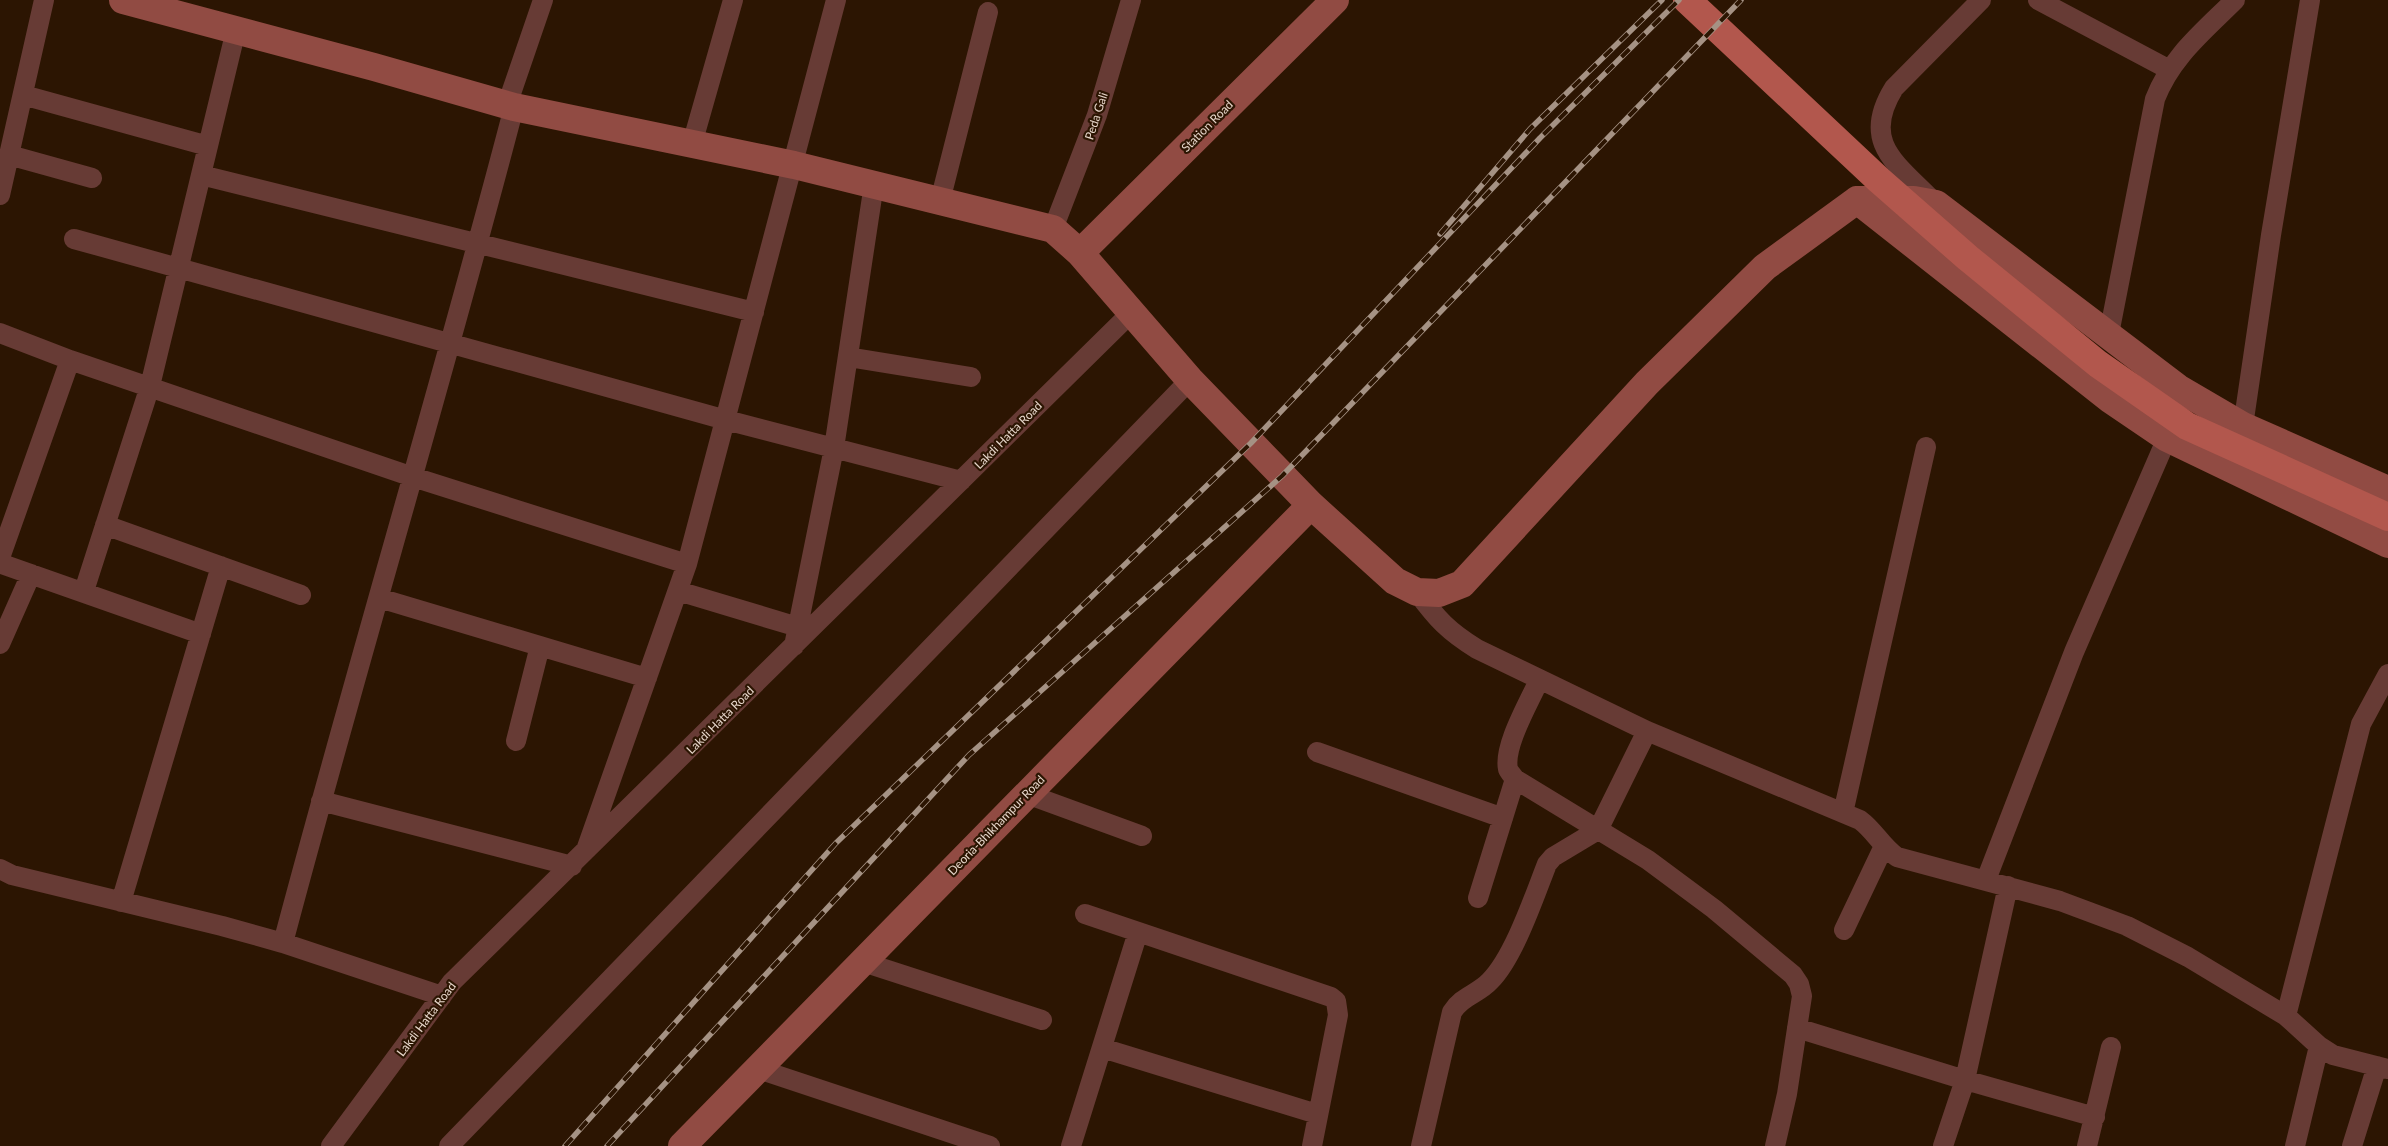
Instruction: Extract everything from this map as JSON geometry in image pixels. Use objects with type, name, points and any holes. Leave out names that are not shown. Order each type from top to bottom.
[{"type":"main road","points":[[123,0],[510,106],[794,165],[1053,229],[1080,252],[1190,380],[1311,505],[1395,581],[1416,592],[1439,593],[1462,584],[1647,383],[1758,274],[1858,200],[1914,200],[1936,204],[2178,388],[2243,426],[2388,490]]},
{"type":"main road","name":"Station Road","points":[[1080,252],[1335,0]]},
{"type":"main road","points":[[1687,0],[1879,180],[1968,258],[2098,364],[2187,426],[2388,518]]},
{"type":"main road","points":[[1858,200],[2111,400],[2168,438],[2388,544]]},
{"type":"main road","name":"Deoria-Bhikhampur Road","points":[[682,1146],[1311,505]]},
{"type":"street","points":[[0,195],[7,141],[23,95],[44,0]]},
{"type":"street","points":[[283,944],[321,801],[478,244],[510,106],[543,0]]},
{"type":"street","points":[[692,144],[733,0]]},
{"type":"street","points":[[321,801],[578,860],[647,678],[687,564],[794,165],[836,0]]},
{"type":"street","name":"Peda Gali","points":[[1053,229],[1097,115],[1131,0]]},
{"type":"street","points":[[1936,204],[1886,151],[1880,135],[1879,119],[1884,104],[1894,88],[1982,0]]},
{"type":"street","points":[[2038,0],[2168,69]]},
{"type":"street","points":[[2109,334],[2155,99],[2168,69],[2235,0]]},
{"type":"street","points":[[2243,426],[2271,235],[2310,0]]},
{"type":"street","points":[[940,201],[988,12]]},
{"type":"street","points":[[84,591],[150,386],[236,30]]},
{"type":"street","points":[[23,95],[208,146]]},
{"type":"street","points":[[7,141],[92,178]]},
{"type":"street","points":[[201,175],[754,312]]},
{"type":"street","points":[[678,591],[796,637],[834,448],[874,184]]},
{"type":"street","points":[[74,239],[451,342],[726,420],[961,481]]},
{"type":"street","name":"Lakdi Hatta Road","points":[[331,1146],[452,982],[578,860],[796,637],[961,481],[1131,313]]},
{"type":"street","points":[[0,333],[70,360],[413,477],[687,564]]},
{"type":"street","points":[[848,357],[971,377]]},
{"type":"street","points":[[70,360],[1,554],[2,564],[84,591],[201,634]]},
{"type":"street","points":[[449,1146],[1190,380]]},
{"type":"street","points":[[1986,880],[2074,652],[2168,438]]},
{"type":"street","points":[[1843,813],[1926,448]]},
{"type":"street","points":[[105,525],[301,595]]},
{"type":"street","points":[[120,902],[221,566]]},
{"type":"street","points":[[0,644],[31,574]]},
{"type":"street","points":[[1416,592],[1438,622],[1453,635],[1476,649],[1647,731],[1843,813],[1871,828],[1884,846],[1897,857],[2060,901],[2128,926],[2188,957],[2286,1016],[2319,1046],[2332,1055],[2382,1068],[2352,1146]]},
{"type":"street","points":[[379,598],[647,678]]},
{"type":"street","points":[[516,741],[540,646]]},
{"type":"street","points":[[2286,1016],[2355,745],[2362,724],[2380,705],[2388,674]]},
{"type":"street","points":[[1539,680],[1511,742],[1508,770],[1515,779],[1648,860],[1714,909],[1793,975],[1799,984],[1802,996],[1787,1094],[1775,1146]]},
{"type":"street","points":[[1421,1146],[1452,1012],[1458,1002],[1490,982],[1498,970],[1514,942],[1547,864],[1553,857],[1598,830],[1647,731]]},
{"type":"street","points":[[1316,752],[1502,818]]},
{"type":"street","points":[[1478,898],[1515,779]]},
{"type":"street","points":[[1027,794],[1142,836]]},
{"type":"street","points":[[1844,930],[1884,846]]},
{"type":"street","points":[[0,869],[12,875],[222,926],[442,996]]},
{"type":"street","points":[[1943,1146],[1965,1080],[2008,886]]},
{"type":"street","points":[[1085,914],[1331,997],[1336,1001],[1338,1015],[1312,1146]]},
{"type":"street","points":[[1071,1146],[1138,932]]},
{"type":"street","points":[[863,962],[1042,1020]]},
{"type":"street","points":[[1797,1028],[2095,1118]]},
{"type":"street","points":[[2295,1146],[2319,1046]]},
{"type":"street","points":[[2086,1146],[2095,1118],[2111,1047]]},
{"type":"street","points":[[1102,1048],[1317,1114]]},
{"type":"street","points":[[758,1070],[990,1146]]},
{"type":"railway","points":[[1440,234],[1530,129],[1662,0]]},
{"type":"railway","points":[[565,1146],[836,843],[1251,443],[1540,138],[1679,0]]},
{"type":"railway","points":[[607,1146],[969,755],[1282,476],[1741,0]]}]
